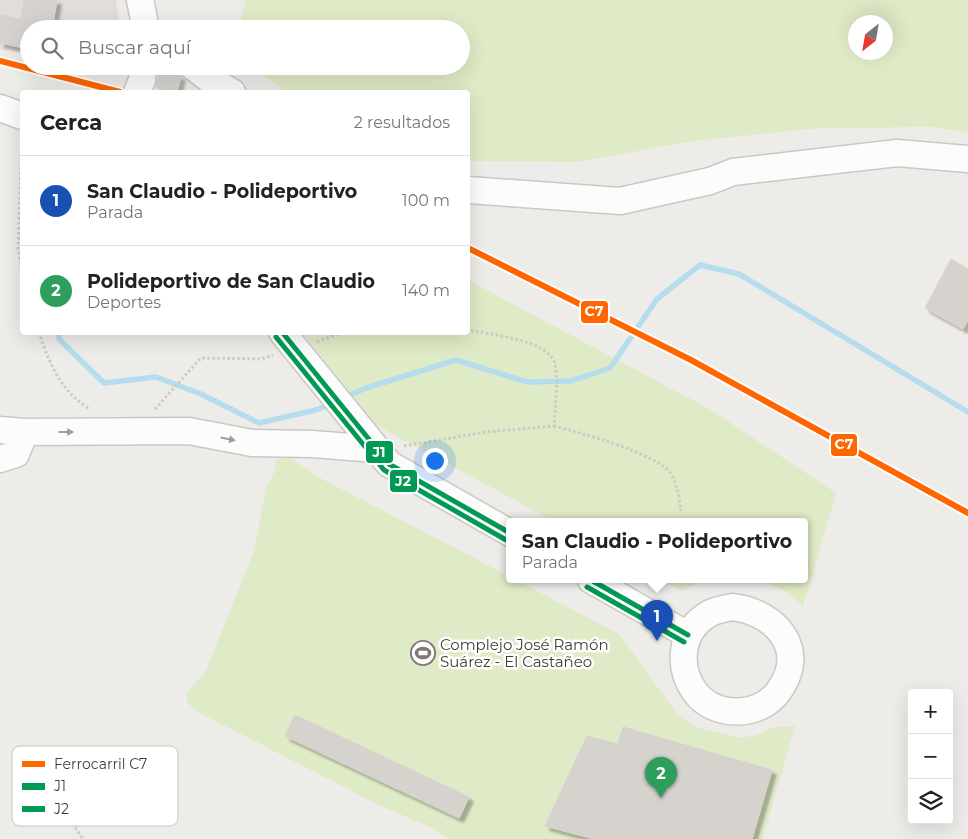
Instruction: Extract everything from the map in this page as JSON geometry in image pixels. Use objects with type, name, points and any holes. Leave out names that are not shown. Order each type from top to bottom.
[{"type":"street","points":[[140,0],[144,20]]},
{"type":"street","points":[[138,90],[142,75]]},
{"type":"street","points":[[203,75],[228,90]]},
{"type":"street","points":[[0,108],[20,115]]},
{"type":"street","points":[[470,190],[620,200],[710,181],[733,172],[897,153],[968,158]]},
{"type":"street","points":[[288,340],[389,464],[506,531]]},
{"type":"street","points":[[0,460],[16,454],[13,431],[189,431],[252,443],[312,444],[376,449]]},
{"type":"street","points":[[596,583],[688,635]]},
{"type":"street","points":[[732,607],[750,609],[765,617],[786,639],[790,651],[788,677],[774,698],[762,706],[746,712],[729,710],[710,704],[696,694],[687,679],[684,653],[688,635],[707,615],[717,610],[732,607]]},
{"type":"path","points":[[20,193],[18,250],[20,260]]},
{"type":"path","points":[[470,330],[528,342],[543,349],[553,358],[555,364],[556,399],[554,426]]},
{"type":"path","points":[[40,335],[44,351],[57,376],[76,401],[92,410]]},
{"type":"path","points":[[150,414],[201,358],[261,359],[288,340],[322,335]]},
{"type":"path","points":[[376,449],[486,432],[554,426],[576,431],[620,446],[665,466],[676,483],[681,511]]},
{"type":"path","points":[[74,826],[83,839]]},
{"type":"shaded area","points":[[0,0],[116,0],[119,20],[20,20],[20,53],[0,49]]},
{"type":"green space","points":[[246,0],[968,0],[968,132],[931,127],[820,128],[693,141],[577,162],[470,161],[470,90],[283,90],[262,75],[470,75],[470,20],[240,20]]},
{"type":"green space","points":[[470,281],[711,410],[836,493],[803,607],[788,593],[768,583],[808,583],[808,518],[548,518],[376,425],[305,335],[470,335]]},
{"type":"green space","name":"Complejo José Ramón Suárez - El Castañeo","points":[[286,455],[322,479],[506,574],[506,583],[522,583],[619,634],[678,715],[698,728],[741,738],[757,735],[774,727],[795,726],[763,839],[449,839],[432,828],[377,804],[194,710],[187,701],[187,692],[205,673],[254,551],[266,489],[277,460]]},
{"type":"green space","points":[[667,583],[699,583],[682,591]]},
{"type":"building","points":[[24,0],[57,0],[54,20],[20,20],[20,47],[0,43],[0,15],[21,19]]},
{"type":"building","points":[[159,75],[181,76],[178,90],[156,88]]},
{"type":"building","points":[[951,259],[968,269],[968,320],[963,329],[925,308]]},
{"type":"building","points":[[295,715],[469,797],[459,818],[285,736]]},
{"type":"building","points":[[623,727],[772,770],[752,839],[594,839],[545,826],[587,736],[618,744]]},
{"type":"waterway","points":[[343,398],[366,388],[456,360],[527,382],[571,381],[610,368],[657,299],[700,265],[739,274],[968,412]]},
{"type":"waterway","points":[[59,335],[59,339],[104,383],[156,377],[201,394],[259,423],[316,410],[330,404]]},
{"type":"rail line","name":"C7","points":[[0,61],[20,66]]},
{"type":"rail line","name":"C7","points":[[54,75],[112,90]]},
{"type":"rail line","name":"C7","points":[[470,249],[691,360],[968,513]]},
{"type":"transit line","name":"J1","points":[[284,335],[389,464],[506,531]]},
{"type":"transit line","name":"J2","points":[[276,337],[384,470],[506,540]]},
{"type":"transit line","name":"J1","points":[[596,583],[688,635]]},
{"type":"transit line","name":"J2","points":[[587,587],[684,642]]},
{"type":"place","name":"San Claudio - Polideportivo","points":[[657,641]]},
{"type":"place","name":"Complejo José Ramón Suárez - El Castañeo","points":[[423,653]]},
{"type":"place","name":"Polideportivo de San Claudio","points":[[661,798]]}]
